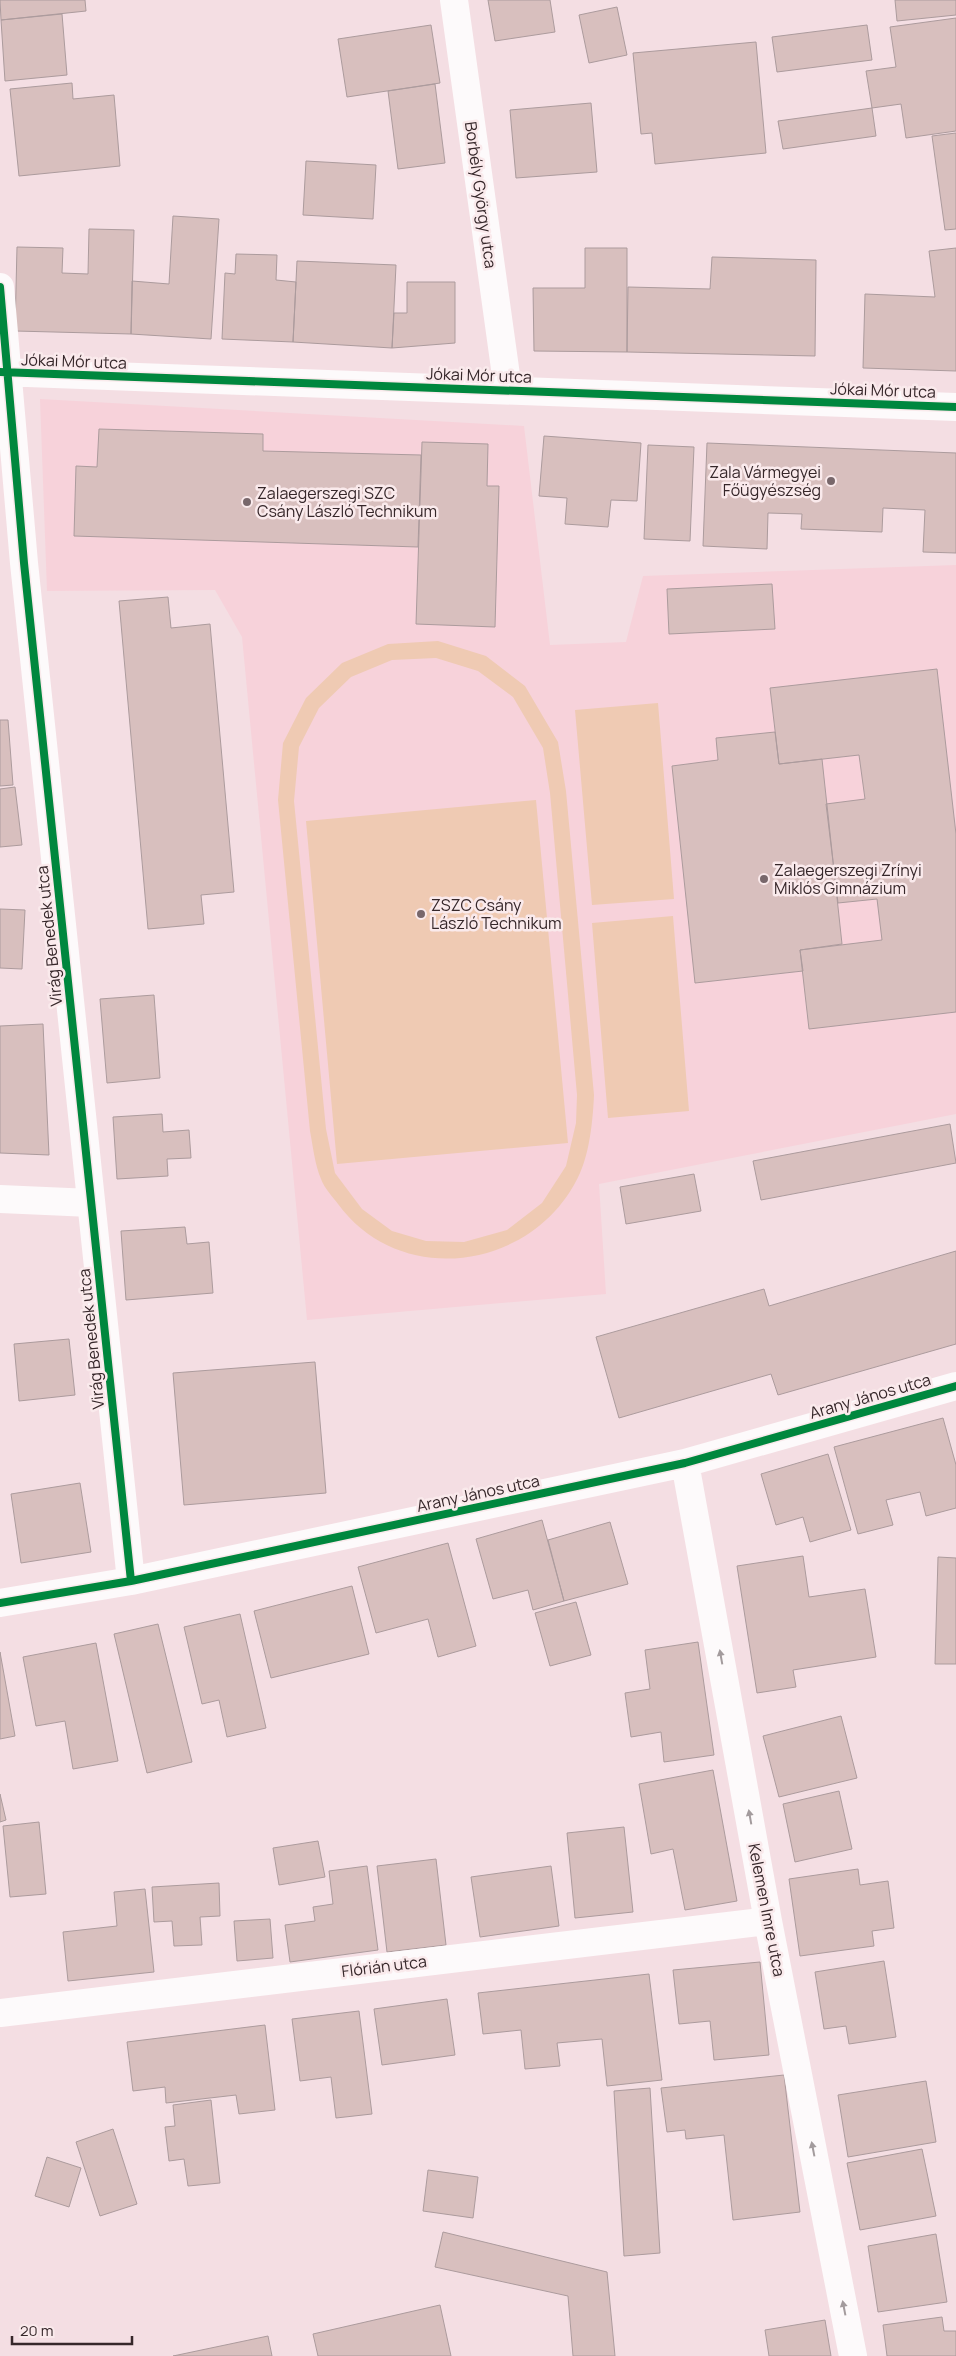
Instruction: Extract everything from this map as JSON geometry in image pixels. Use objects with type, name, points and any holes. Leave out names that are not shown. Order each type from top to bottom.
[{"type":"street","name":"Borbély György utca","points":[[454,0],[508,390]]},
{"type":"street","name":"Virág Benedek utca","points":[[0,288],[4,372],[131,1581]]},
{"type":"street","name":"Jókai Mór utca","points":[[4,372],[956,406]]},
{"type":"street","points":[[0,1199],[91,1203]]},
{"type":"street","name":"Arany János utca","points":[[0,1603],[131,1581],[686,1462],[956,1386]]},
{"type":"street","name":"Kelemen Imre utca","points":[[686,1462],[768,1921],[853,2356]]},
{"type":"street","name":"Flórián utca","points":[[0,2013],[768,1921]]},
{"type":"shaded area","points":[[40,399],[524,426],[550,645],[626,642],[643,576],[956,565],[956,1114],[599,1184],[606,1294],[307,1320],[242,637],[215,590],[47,591]]},
{"type":"shaded area","points":[[438,641],[486,656],[525,686],[558,742],[566,791],[594,1095],[589,1145],[580,1173],[560,1205],[533,1231],[501,1248],[467,1257],[431,1258],[397,1249],[365,1232],[338,1204],[322,1182],[310,1131],[278,800],[283,743],[306,698],[342,663],[388,644]],"holes":[[[436,658],[478,671],[513,697],[543,748],[550,793],[577,1095],[576,1123],[566,1166],[542,1203],[507,1230],[464,1242],[426,1241],[392,1231],[362,1209],[335,1173],[326,1129],[294,801],[299,747],[319,708],[351,677],[392,660]]]},
{"type":"shaded area","points":[[658,703],[674,899],[592,905],[575,710]]},
{"type":"shaded area","points":[[536,800],[568,1143],[337,1164],[306,821]]},
{"type":"shaded area","points":[[673,916],[689,1111],[608,1118],[592,923]]},
{"type":"building","points":[[0,0],[85,0],[86,11],[1,20]]},
{"type":"building","points":[[488,0],[550,0],[555,32],[495,41]]},
{"type":"building","points":[[895,0],[956,0],[956,15],[897,21]]},
{"type":"building","points":[[617,7],[627,55],[589,63],[579,15]]},
{"type":"building","points":[[62,14],[67,75],[5,81],[1,20]]},
{"type":"building","points":[[956,18],[956,131],[906,138],[901,104],[872,108],[866,71],[896,67],[890,27]]},
{"type":"building","points":[[431,25],[440,83],[347,97],[338,39]]},
{"type":"building","points":[[867,25],[872,60],[777,72],[772,37]]},
{"type":"building","points":[[756,42],[766,153],[655,164],[652,133],[641,134],[633,53]]},
{"type":"building","points":[[72,83],[73,99],[114,95],[120,166],[19,176],[10,89]]},
{"type":"building","points":[[435,84],[445,163],[398,169],[388,91]]},
{"type":"building","points":[[591,103],[597,172],[516,178],[510,110]]},
{"type":"building","points":[[872,108],[876,136],[783,149],[778,121]]},
{"type":"building","points":[[956,133],[956,229],[945,230],[932,136]]},
{"type":"building","points":[[306,161],[376,165],[373,219],[303,215]]},
{"type":"building","points":[[173,216],[219,219],[211,339],[131,334],[132,281],[169,284]]},
{"type":"building","points":[[89,229],[134,230],[131,334],[15,331],[17,247],[63,248],[62,273],[88,274]]},
{"type":"building","points":[[585,248],[627,248],[627,352],[534,351],[533,288],[585,288]]},
{"type":"building","points":[[956,248],[956,371],[863,368],[865,294],[935,297],[929,251]]},
{"type":"building","points":[[236,254],[277,255],[276,280],[296,282],[293,342],[222,339],[225,273],[235,274]]},
{"type":"building","points":[[712,257],[816,260],[815,356],[627,352],[628,287],[710,289]]},
{"type":"building","points":[[297,261],[396,265],[392,348],[293,342]]},
{"type":"building","points":[[407,282],[455,282],[455,343],[392,348],[394,313],[407,313]]},
{"type":"building","name":"Zalaegerszegi SZC Csány László Technikum","points":[[99,429],[263,434],[263,451],[421,455],[418,547],[74,536],[76,466],[97,467]]},
{"type":"building","points":[[544,436],[641,443],[637,501],[611,500],[608,527],[565,524],[567,498],[539,496]]},
{"type":"building","points":[[422,442],[488,444],[487,486],[499,486],[495,627],[416,624]]},
{"type":"building","name":"Zala Vármegyei Főügyészség","points":[[707,443],[956,453],[956,553],[923,552],[925,510],[883,508],[882,532],[801,529],[802,514],[768,513],[767,549],[703,546]]},
{"type":"building","points":[[648,445],[694,447],[690,541],[644,539]]},
{"type":"building","points":[[772,584],[775,629],[669,634],[667,589]]},
{"type":"building","points":[[168,597],[171,628],[210,624],[234,892],[201,895],[204,924],[148,929],[119,601]]},
{"type":"building","name":"Zalaegerszegi Zrínyi Miklós Gimnázium","points":[[937,669],[956,834],[956,1012],[809,1029],[800,950],[882,940],[877,899],[838,903],[826,804],[865,799],[859,755],[779,764],[770,688]]},
{"type":"building","points":[[0,720],[8,720],[13,785],[0,786]]},
{"type":"building","points":[[775,732],[779,764],[822,759],[842,944],[800,950],[803,971],[695,983],[672,766],[718,760],[716,738]]},
{"type":"building","points":[[15,787],[22,845],[0,847],[0,789]]},
{"type":"building","points":[[0,909],[25,910],[22,969],[0,968]]},
{"type":"building","points":[[154,995],[160,1078],[107,1083],[100,999]]},
{"type":"building","points":[[43,1024],[49,1155],[0,1153],[0,1026]]},
{"type":"building","points":[[162,1114],[163,1132],[189,1130],[191,1158],[167,1159],[168,1176],[117,1179],[113,1117]]},
{"type":"building","points":[[950,1124],[956,1163],[761,1200],[753,1161]]},
{"type":"building","points":[[694,1174],[701,1211],[626,1224],[620,1187]]},
{"type":"building","points":[[185,1227],[187,1244],[209,1242],[213,1293],[126,1300],[121,1231]]},
{"type":"building","points":[[956,1251],[956,1344],[778,1395],[771,1374],[619,1418],[596,1337],[764,1289],[769,1306]]},
{"type":"building","points":[[69,1339],[75,1395],[19,1401],[14,1344]]},
{"type":"building","points":[[315,1362],[326,1493],[184,1505],[173,1373]]},
{"type":"building","points":[[943,1418],[956,1465],[956,1508],[926,1516],[920,1492],[886,1500],[893,1525],[858,1534],[834,1447]]},
{"type":"building","points":[[828,1454],[851,1530],[810,1542],[803,1517],[776,1525],[761,1474]]},
{"type":"building","points":[[80,1483],[91,1552],[21,1563],[11,1494]]},
{"type":"building","points":[[542,1520],[564,1601],[533,1610],[528,1590],[493,1599],[476,1539]]},
{"type":"building","points":[[610,1522],[628,1584],[564,1601],[548,1540]]},
{"type":"building","points":[[448,1543],[476,1646],[438,1657],[428,1619],[376,1633],[358,1567]]},
{"type":"building","points":[[803,1556],[809,1597],[865,1589],[876,1657],[793,1670],[796,1687],[757,1693],[737,1566]]},
{"type":"building","points":[[938,1557],[956,1558],[956,1664],[935,1664]]},
{"type":"building","points":[[352,1586],[369,1654],[271,1678],[254,1611]]},
{"type":"building","points":[[576,1602],[591,1655],[550,1666],[535,1613]]},
{"type":"building","points":[[240,1614],[266,1728],[227,1737],[219,1700],[202,1704],[184,1627]]},
{"type":"building","points":[[158,1624],[192,1762],[147,1773],[114,1634]]},
{"type":"building","points":[[698,1642],[714,1755],[664,1762],[661,1732],[631,1737],[625,1693],[650,1689],[645,1650]]},
{"type":"building","points":[[96,1643],[118,1761],[73,1769],[65,1721],[36,1726],[23,1657]]},
{"type":"building","points":[[0,1652],[15,1736],[0,1739]]},
{"type":"building","points":[[841,1716],[857,1778],[779,1797],[763,1736]]},
{"type":"building","points":[[713,1770],[737,1901],[685,1910],[673,1849],[651,1854],[639,1784]]},
{"type":"building","points":[[839,1791],[852,1849],[795,1862],[783,1804]]},
{"type":"building","points":[[0,1794],[6,1820],[0,1822]]},
{"type":"building","points":[[39,1822],[46,1894],[10,1897],[3,1826]]},
{"type":"building","points":[[624,1827],[633,1912],[575,1918],[567,1833]]},
{"type":"building","points":[[318,1841],[325,1877],[279,1885],[273,1848]]},
{"type":"building","points":[[436,1859],[446,1945],[387,1952],[377,1866]]},
{"type":"building","points":[[367,1866],[378,1950],[290,1962],[285,1925],[315,1921],[313,1907],[333,1904],[329,1871]]},
{"type":"building","points":[[551,1866],[559,1926],[480,1937],[471,1877]]},
{"type":"building","points":[[858,1869],[860,1885],[888,1881],[894,1928],[872,1931],[874,1946],[800,1956],[789,1879]]},
{"type":"building","points":[[219,1883],[220,1916],[200,1917],[202,1945],[174,1946],[172,1921],[154,1922],[152,1887]]},
{"type":"building","points":[[145,1889],[154,1972],[68,1981],[63,1932],[117,1926],[114,1892]]},
{"type":"building","points":[[270,1919],[273,1958],[237,1961],[234,1921]]},
{"type":"building","points":[[884,1961],[896,2037],[849,2044],[846,2026],[824,2029],[815,1972]]},
{"type":"building","points":[[760,1962],[769,2055],[714,2060],[710,2021],[679,2024],[673,1970]]},
{"type":"building","points":[[649,1974],[662,2080],[607,2086],[602,2039],[557,2043],[560,2066],[525,2069],[521,2030],[483,2034],[478,1993]]},
{"type":"building","points":[[447,1999],[455,2055],[382,2065],[374,2009]]},
{"type":"building","points":[[359,2011],[372,2114],[336,2118],[331,2077],[300,2081],[292,2019]]},
{"type":"building","points":[[265,2025],[275,2110],[239,2114],[236,2095],[166,2103],[165,2087],[133,2091],[127,2042]]},
{"type":"building","points":[[784,2075],[800,2212],[733,2220],[724,2135],[686,2139],[685,2130],[667,2132],[661,2088]]},
{"type":"building","points":[[926,2081],[936,2142],[848,2157],[838,2095]]},
{"type":"building","points":[[650,2088],[660,2253],[624,2256],[614,2091]]},
{"type":"building","points":[[211,2100],[220,2183],[188,2186],[184,2159],[169,2161],[165,2127],[175,2126],[173,2105]]},
{"type":"building","points":[[113,2129],[137,2204],[100,2216],[76,2142]]},
{"type":"building","points":[[922,2149],[936,2216],[860,2230],[847,2163]]},
{"type":"building","points":[[47,2157],[81,2168],[69,2207],[35,2196]]},
{"type":"building","points":[[428,2170],[478,2177],[473,2218],[423,2211]]},
{"type":"building","points":[[443,2232],[607,2272],[615,2356],[573,2356],[568,2296],[435,2267]]},
{"type":"building","points":[[936,2234],[947,2302],[878,2312],[868,2246]]},
{"type":"building","points":[[440,2305],[451,2356],[318,2356],[313,2334]]},
{"type":"building","points":[[942,2317],[944,2331],[956,2331],[956,2356],[887,2356],[883,2325]]},
{"type":"building","points":[[825,2320],[831,2356],[769,2356],[765,2330]]},
{"type":"building","points":[[268,2336],[272,2356],[173,2356]]},
{"type":"cycle path","points":[[0,287],[24,563],[131,1581]]},
{"type":"cycle path","points":[[0,372],[956,407]]},
{"type":"cycle path","points":[[0,1603],[131,1581],[685,1463],[956,1386]]},
{"type":"place","name":"Zala Vármegyei Főügyészség","points":[[831,481]]},
{"type":"place","name":"Zalaegerszegi SZC Csány László Technikum","points":[[247,502]]},
{"type":"place","name":"Zalaegerszegi Zrínyi Miklós Gimnázium","points":[[764,879]]},
{"type":"place","name":"ZSZC Csány László Technikum","points":[[421,914]]}]
